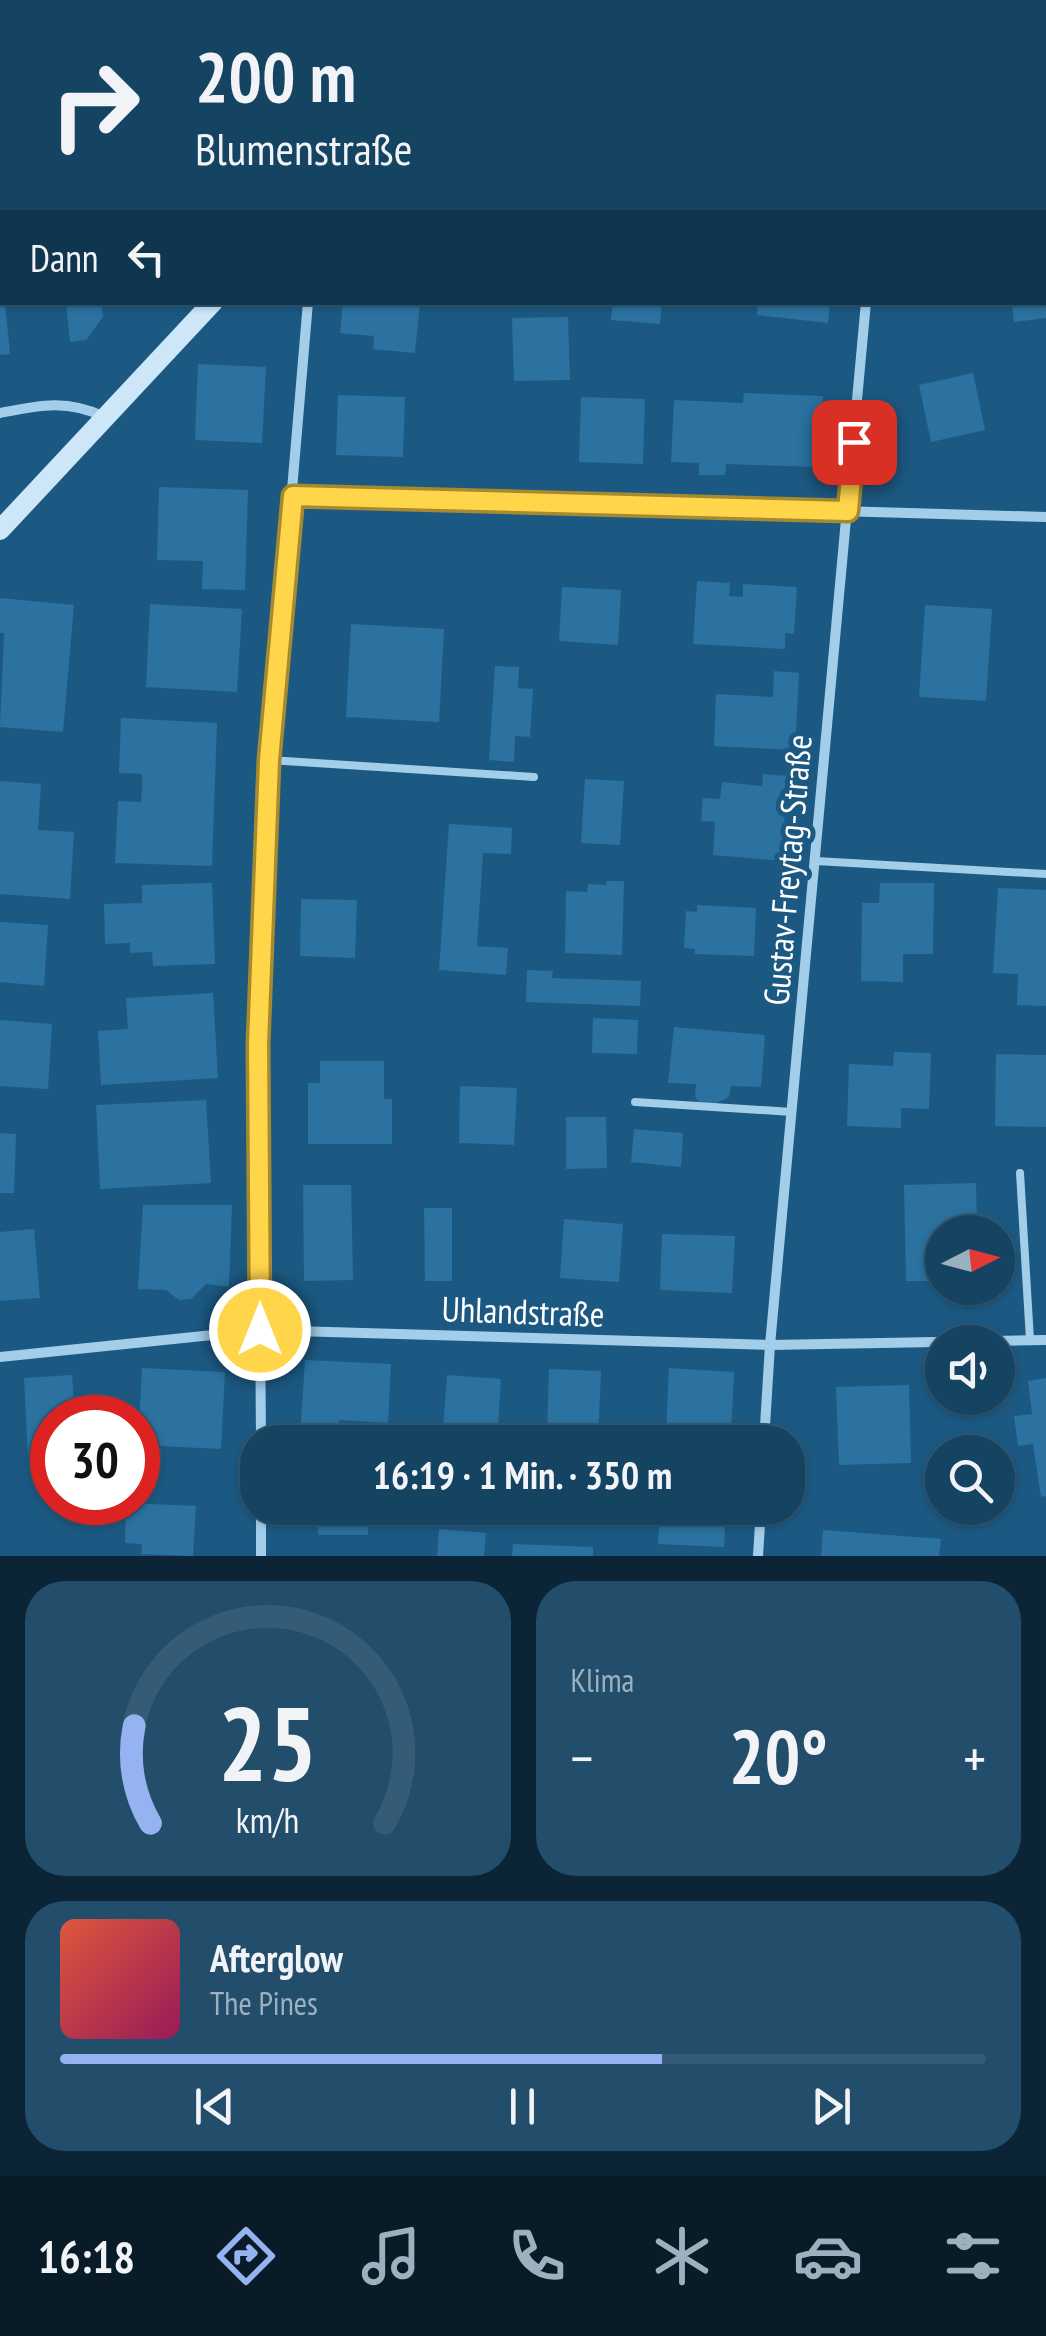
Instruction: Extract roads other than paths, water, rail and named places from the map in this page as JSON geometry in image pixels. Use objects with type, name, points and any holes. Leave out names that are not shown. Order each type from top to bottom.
[{"type":"main road","points":[[0,530],[210,305]]},
{"type":"street","points":[[260,1425],[258,1044],[269,760],[308,305]]},
{"type":"street","name":"Gustav-Freytag-Straße","points":[[765,1425],[866,305]]},
{"type":"street","points":[[0,413],[60,404],[80,406],[106,417]]},
{"type":"street","points":[[293,496],[1046,517]]},
{"type":"street","name":"Uhlandstraße","points":[[0,1356],[260,1330],[770,1346],[1046,1340]]},
{"type":"street","points":[[261,1525],[261,1556]]},
{"type":"street","points":[[758,1556],[760,1525]]},
{"type":"lane","points":[[269,760],[534,777]]},
{"type":"lane","points":[[816,861],[1046,874]]},
{"type":"lane","points":[[636,1102],[792,1112]]},
{"type":"lane","points":[[1020,1174],[1030,1340]]}]
